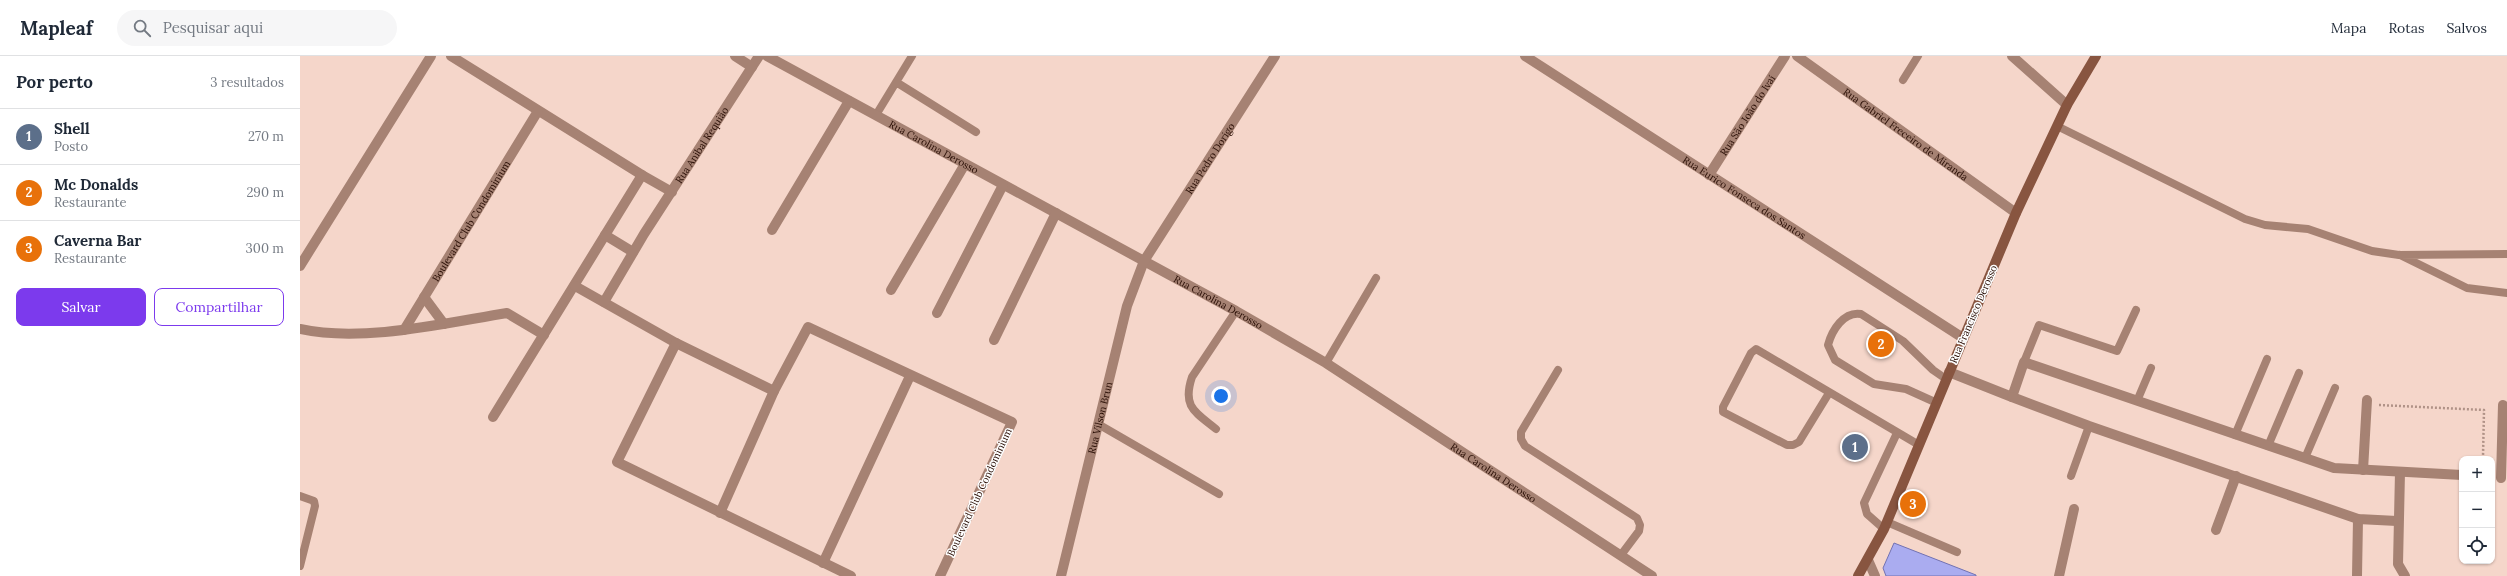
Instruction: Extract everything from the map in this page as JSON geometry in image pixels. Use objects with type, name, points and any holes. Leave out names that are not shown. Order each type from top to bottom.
[{"type":"main road","name":"Rua Francisco Derosso","points":[[1858,576],[1885,526],[2016,212],[2067,105],[2096,56]]},
{"type":"street","points":[[300,266],[431,56]]},
{"type":"street","points":[[451,56],[538,111],[672,192]]},
{"type":"street","points":[[735,56],[752,67]]},
{"type":"street","name":"Rua Anibal Requião","points":[[634,252],[644,234],[759,56]]},
{"type":"street","name":"Rua Carolina Derosso","points":[[767,56],[1236,311],[1326,363],[1652,576]]},
{"type":"street","name":"Rua Pedro Dorigo","points":[[1144,261],[1275,56]]},
{"type":"street","name":"Rua Eurico Fonseca dos Santos","points":[[1525,56],[1963,338]]},
{"type":"street","name":"Rua São João do Ivaí","points":[[1708,174],[1784,56]]},
{"type":"street","name":"Rua Gabriel Freceiro de Miranda","points":[[1797,56],[2016,212]]},
{"type":"street","points":[[2012,56],[2067,105]]},
{"type":"street","points":[[772,230],[849,101]]},
{"type":"street","name":"Boulevard Club Condominium","points":[[404,330],[538,111]]},
{"type":"street","points":[[891,290],[965,164]]},
{"type":"street","points":[[493,417],[642,175]]},
{"type":"street","points":[[937,313],[1003,185]]},
{"type":"street","points":[[994,340],[1056,213]]},
{"type":"street","points":[[604,302],[634,252],[605,235]]},
{"type":"street","name":"Rua Vilson Brun","points":[[1061,576],[1127,306],[1144,261]]},
{"type":"street","points":[[575,286],[676,343],[774,391]]},
{"type":"street","points":[[424,297],[444,324]]},
{"type":"street","points":[[300,330],[318,334],[404,330],[507,313],[544,335]]},
{"type":"street","name":"Boulevard Club Condominium","points":[[720,513],[774,391],[808,327],[910,376],[1012,422],[940,576]]},
{"type":"street","points":[[676,343],[617,462],[851,576]]},
{"type":"street","points":[[2012,397],[2024,362],[2334,468],[2459,476]]},
{"type":"street","points":[[823,563],[910,376]]},
{"type":"street","points":[[1948,376],[2012,397],[2089,426],[2358,519],[2397,521]]},
{"type":"street","points":[[2363,470],[2367,400]]},
{"type":"street","points":[[2500,478],[2503,405]]},
{"type":"street","points":[[2400,472],[2397,521],[2398,564],[2405,576]]},
{"type":"street","points":[[2216,530],[2236,476]]},
{"type":"street","points":[[2059,576],[2074,510]]},
{"type":"street","points":[[2357,576],[2358,519]]},
{"type":"street","points":[[1868,560],[1875,576]]},
{"type":"lane","points":[[876,116],[912,56]]},
{"type":"lane","points":[[1903,80],[1918,56]]},
{"type":"lane","points":[[896,82],[976,132]]},
{"type":"lane","points":[[2057,126],[2245,219],[2265,225],[2308,229],[2372,250],[2399,255],[2507,254]]},
{"type":"lane","points":[[2399,255],[2467,288],[2507,293]]},
{"type":"lane","points":[[1326,363],[1376,278]]},
{"type":"lane","points":[[2024,362],[2039,325],[2117,351],[2136,310]]},
{"type":"lane","points":[[1216,429],[1192,410],[1188,403],[1188,387],[1192,377],[1236,311]]},
{"type":"lane","points":[[1937,402],[1906,390],[1874,384],[1835,360],[1828,345],[1830,337],[1846,315],[1853,312],[1861,314],[1904,341],[1933,370],[1948,376]]},
{"type":"lane","points":[[1829,393],[1799,442],[1793,445],[1787,445],[1723,412],[1723,407],[1751,353],[1756,349],[1896,433],[1919,445]]},
{"type":"lane","points":[[2235,435],[2267,359]]},
{"type":"lane","points":[[2138,401],[2150,368]]},
{"type":"lane","points":[[1558,370],[1521,432],[1521,439],[1525,446],[1637,518],[1640,525],[1639,531],[1621,555]]},
{"type":"lane","points":[[2268,446],[2299,373]]},
{"type":"lane","points":[[2305,458],[2335,388]]},
{"type":"lane","points":[[1098,424],[1219,494]]},
{"type":"lane","points":[[2071,476],[2089,426]]},
{"type":"lane","points":[[1896,433],[1864,503],[1867,514],[1885,526],[1957,552]]},
{"type":"lane","points":[[300,496],[314,501],[315,506],[300,566]]},
{"type":"path","points":[[2377,413],[2378,405],[2484,410],[2483,456]]},
{"type":"building","points":[[1894,543],[1976,576],[1886,576],[1883,568]]},
{"type":"place","name":"Mc Donalds","points":[[1881,344]]},
{"type":"place","name":"Shell","points":[[1855,447]]},
{"type":"place","name":"Caverna Bar","points":[[1913,504]]}]
